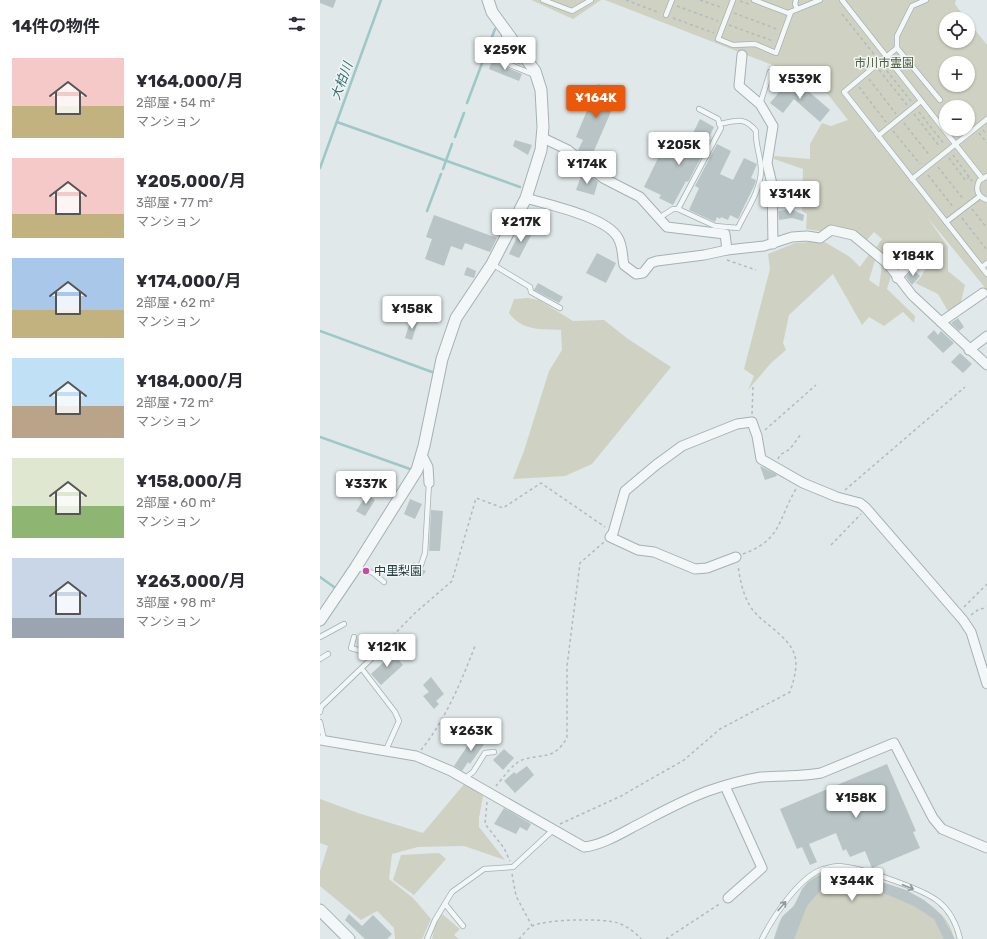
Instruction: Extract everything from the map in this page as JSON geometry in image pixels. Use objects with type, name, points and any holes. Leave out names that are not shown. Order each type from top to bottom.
[{"type":"street","points":[[320,620],[356,567],[417,470],[422,455],[447,343],[456,318],[492,264],[526,198],[543,138],[541,90],[535,71],[492,12],[488,0]]},
{"type":"street","points":[[742,55],[739,86],[760,104],[773,126],[767,164],[772,184],[773,244]]},
{"type":"street","points":[[543,138],[568,150],[603,178],[640,197],[667,227],[725,234],[727,250]]},
{"type":"street","points":[[526,198],[568,210],[610,228],[618,237],[624,265],[636,274],[643,273],[651,263],[773,244],[792,237],[807,236],[820,238],[834,230],[853,236],[888,264],[912,295],[969,350],[987,365]]},
{"type":"street","points":[[898,278],[916,257]]},
{"type":"street","points":[[941,322],[982,293]]},
{"type":"street","points":[[969,350],[987,336]]},
{"type":"street","points":[[736,557],[707,568],[695,569],[654,552],[638,550],[612,535],[625,491],[656,465],[682,446],[737,424],[752,422],[757,436],[761,459],[803,483],[837,497],[860,503],[866,508],[961,617],[971,632],[987,684]]},
{"type":"street","points":[[422,455],[428,467],[429,483]]},
{"type":"street","points":[[322,740],[416,756],[464,779],[584,847],[592,846],[620,834],[707,791],[761,777],[809,776],[821,773],[894,742],[933,818],[942,829],[987,848]]},
{"type":"street","points":[[725,786],[762,868],[728,898]]},
{"type":"street","points":[[320,910],[349,939]]},
{"type":"lane","points":[[543,0],[571,11],[591,0]]},
{"type":"lane","points":[[666,15],[672,0]]},
{"type":"lane","points":[[733,0],[718,39],[733,45],[754,44],[776,53],[790,12]]},
{"type":"lane","points":[[754,0],[788,13],[820,0]]},
{"type":"lane","points":[[796,0],[795,4],[797,10]]},
{"type":"lane","points":[[842,0],[955,144],[984,177],[977,186],[980,196],[987,200]]},
{"type":"lane","points":[[926,0],[912,6],[897,36],[897,48],[940,100]]},
{"type":"lane","points":[[506,32],[496,59],[532,74],[535,71]]},
{"type":"lane","points":[[897,48],[844,92],[987,274]]},
{"type":"lane","points":[[760,104],[770,72]]},
{"type":"lane","points":[[878,136],[921,101]]},
{"type":"lane","points":[[678,209],[721,128],[718,119],[699,109]]},
{"type":"lane","points":[[912,179],[987,119]]},
{"type":"lane","points":[[719,124],[741,120],[749,122],[756,131],[755,142],[760,152],[760,182],[738,228],[725,234]]},
{"type":"lane","points":[[946,222],[980,196]]},
{"type":"lane","points":[[659,218],[673,209],[678,209],[715,226],[738,228]]},
{"type":"lane","points":[[982,267],[987,263]]},
{"type":"lane","points":[[492,264],[530,287],[531,292],[560,308]]},
{"type":"lane","points":[[421,566],[425,553],[429,483]]},
{"type":"lane","points":[[356,567],[373,573],[384,582]]},
{"type":"lane","points":[[320,637],[344,624]]},
{"type":"lane","points":[[320,712],[322,707],[372,658],[368,653],[351,648],[354,637]]},
{"type":"lane","points":[[320,659],[328,654]]},
{"type":"lane","points":[[362,669],[395,712],[399,721],[386,750]]},
{"type":"lane","points":[[320,722],[322,740]]},
{"type":"lane","points":[[464,779],[473,772],[485,753],[494,752]]},
{"type":"lane","points":[[427,939],[452,892],[484,869],[513,868],[551,829]]},
{"type":"lane","points":[[762,939],[774,916],[809,876],[823,869],[838,866],[866,872],[917,891],[939,902],[953,921],[960,939]]},
{"type":"lane","points":[[445,904],[463,926]]},
{"type":"path","points":[[700,0],[784,32]]},
{"type":"path","points":[[842,14],[878,60]]},
{"type":"path","points":[[882,65],[913,104]]},
{"type":"path","points":[[876,66],[965,180],[969,177]]},
{"type":"path","points":[[865,74],[987,228]]},
{"type":"path","points":[[916,108],[947,148]]},
{"type":"path","points":[[976,128],[987,143]]},
{"type":"path","points":[[950,152],[972,182]]},
{"type":"path","points":[[722,259],[756,270]]},
{"type":"path","points":[[752,422],[754,386]]},
{"type":"path","points":[[757,436],[816,386]]},
{"type":"path","points":[[837,497],[965,387]]},
{"type":"path","points":[[775,466],[780,455],[790,449],[801,434]]},
{"type":"path","points":[[372,658],[416,613],[452,581],[476,498],[503,508],[541,483],[612,535],[580,563],[567,666],[567,738],[562,746],[550,755],[522,760],[517,763],[490,795],[486,806],[485,824],[504,848],[513,868],[512,879],[516,896],[532,926]]},
{"type":"path","points":[[551,829],[621,796],[684,760],[720,729],[790,692],[797,664],[795,652],[781,635],[759,617],[752,609],[741,586],[736,557],[766,543],[773,536],[778,529],[796,489],[803,483]]},
{"type":"path","points":[[831,545],[866,508]]},
{"type":"path","points":[[961,617],[987,584]]},
{"type":"path","points":[[961,617],[979,609],[987,608]]},
{"type":"path","points":[[416,756],[431,737],[458,687],[475,646]]},
{"type":"path","points":[[666,939],[728,898]]},
{"type":"path","points":[[519,939],[532,926],[544,923],[570,921],[617,923],[629,929],[641,939]]},
{"type":"green space","points":[[531,0],[601,0],[573,19]]},
{"type":"green space","name":"市川市霊園","points":[[605,0],[956,0],[955,4],[961,12],[939,12],[939,48],[975,48],[975,30],[987,45],[987,290],[927,217],[948,247],[948,271],[965,285],[960,306],[949,313],[938,294],[915,283],[921,277],[926,267],[920,256],[902,248],[889,262],[875,249],[882,239],[874,232],[866,241],[858,233],[829,225],[825,232],[806,229],[807,214],[802,211],[803,169],[774,159],[774,156],[810,159],[810,144],[822,123],[831,126],[848,120],[826,92],[806,78]]},
{"type":"green space","points":[[823,241],[850,257],[860,267],[870,253],[876,257],[869,280],[879,287],[882,265],[892,273],[887,289],[915,316],[914,323],[903,312],[884,326],[869,317],[862,325],[833,274],[789,315],[783,343],[786,350],[771,363],[748,390],[754,376],[744,369],[770,269],[768,254],[795,243]]},
{"type":"green space","points":[[528,298],[539,300],[573,321],[604,320],[628,339],[671,367],[592,464],[565,476],[513,479],[524,451],[549,371],[562,350],[561,330],[532,328],[520,323],[509,313],[514,299]]},
{"type":"green space","points":[[465,783],[483,796],[479,827],[505,860],[464,846],[418,847],[392,854],[389,879],[413,898],[431,919],[422,939],[395,939],[394,928],[377,911],[361,920],[320,886],[320,871],[328,846],[320,843],[320,799],[358,813],[423,833]]},
{"type":"green space","points":[[439,853],[446,859],[414,895],[393,880],[401,855]]},
{"type":"green space","points":[[836,871],[888,884],[924,900],[938,911],[949,924],[954,939],[774,939],[781,918],[793,907],[809,881],[819,874]]},
{"type":"green space","points":[[442,914],[460,929],[454,935],[459,939],[432,939],[435,926]]},
{"type":"building","points":[[320,0],[336,0],[333,8],[320,3]]},
{"type":"building","points":[[505,47],[510,49],[509,53],[514,55],[512,59],[520,62],[521,65],[501,57]]},
{"type":"building","points":[[492,61],[522,74],[519,81],[489,69]]},
{"type":"building","points":[[792,77],[830,110],[820,122],[794,99],[783,113],[770,103]]},
{"type":"building","points":[[598,84],[619,93],[590,160],[578,150],[583,140],[576,137]]},
{"type":"building","points":[[700,119],[714,127],[708,139],[710,140],[688,182],[686,181],[673,205],[659,198],[661,195],[644,187],[661,152],[676,160],[682,150],[684,151]]},
{"type":"building","points":[[515,140],[532,145],[528,155],[513,146]]},
{"type":"building","points":[[717,144],[731,151],[720,174],[733,180],[744,158],[757,164],[751,178],[756,180],[755,184],[738,219],[730,215],[728,220],[717,217],[715,222],[689,210],[699,188],[695,186]]},
{"type":"building","points":[[589,175],[598,182],[594,195],[576,190],[581,176],[588,178]]},
{"type":"building","points":[[791,209],[804,215],[803,221],[792,218],[779,220],[778,211]]},
{"type":"building","points":[[434,215],[497,238],[490,252],[465,243],[462,250],[451,246],[444,266],[425,259],[432,239],[426,237]]},
{"type":"building","points":[[528,227],[534,230],[519,258],[509,254],[519,234],[521,235]]},
{"type":"building","points":[[597,253],[616,263],[606,283],[586,273]]},
{"type":"building","points":[[467,267],[476,271],[474,278],[464,275]]},
{"type":"building","points":[[913,269],[920,276],[912,285],[906,277]]},
{"type":"building","points":[[538,283],[563,297],[559,303],[534,290]]},
{"type":"building","points":[[958,318],[964,327],[959,331],[951,323]]},
{"type":"building","points":[[411,319],[418,321],[412,340],[405,338]]},
{"type":"building","points":[[934,330],[938,335],[941,331],[954,343],[943,353],[927,337]]},
{"type":"building","points":[[960,353],[972,364],[963,373],[951,362]]},
{"type":"building","points":[[760,466],[776,474],[777,476],[765,480]]},
{"type":"building","points":[[367,494],[375,500],[365,516],[356,511]]},
{"type":"building","points":[[410,499],[422,504],[415,519],[404,514]]},
{"type":"building","points":[[431,510],[443,511],[440,551],[429,551]]},
{"type":"building","points":[[414,562],[418,568],[426,571],[421,578],[409,569]]},
{"type":"building","points":[[389,649],[403,665],[381,685],[371,674],[385,661],[381,657]]},
{"type":"building","points":[[431,677],[444,694],[436,701],[439,704],[434,709],[423,696],[429,692],[423,685]]},
{"type":"building","points":[[476,733],[487,740],[470,764],[468,762],[462,771],[454,766]]},
{"type":"building","points":[[504,749],[514,758],[503,770],[493,760]]},
{"type":"building","points":[[887,764],[916,831],[913,832],[920,848],[872,868],[865,851],[850,857],[846,849],[843,851],[836,833],[809,844],[817,862],[810,865],[802,847],[797,849],[780,809]]},
{"type":"building","points":[[527,766],[534,775],[515,793],[504,781],[514,772],[516,774]]},
{"type":"building","points":[[504,808],[531,824],[527,831],[520,827],[516,834],[494,824]]},
{"type":"building","points":[[836,871],[888,884],[906,890],[924,900],[942,916],[955,939],[944,939],[934,919],[914,906],[881,892],[833,883],[823,887],[807,906],[794,939],[774,939],[782,917],[794,906],[802,889],[808,882],[824,873]]},
{"type":"building","points":[[349,914],[362,926],[373,915],[392,934],[387,939],[365,939],[345,920]]},
{"type":"waterway","name":"大柏川","points":[[320,168],[381,0]]},
{"type":"waterway","points":[[467,103],[495,29]]},
{"type":"waterway","points":[[455,137],[464,113]]},
{"type":"waterway","points":[[337,122],[520,187]]},
{"type":"waterway","points":[[443,169],[452,144]]},
{"type":"waterway","points":[[427,211],[441,174]]},
{"type":"waterway","points":[[320,331],[432,372]]},
{"type":"waterway","points":[[320,437],[410,469]]},
{"type":"waterway","points":[[320,577],[334,587]]},
{"type":"place","name":"中里梨園","points":[[366,571]]}]
